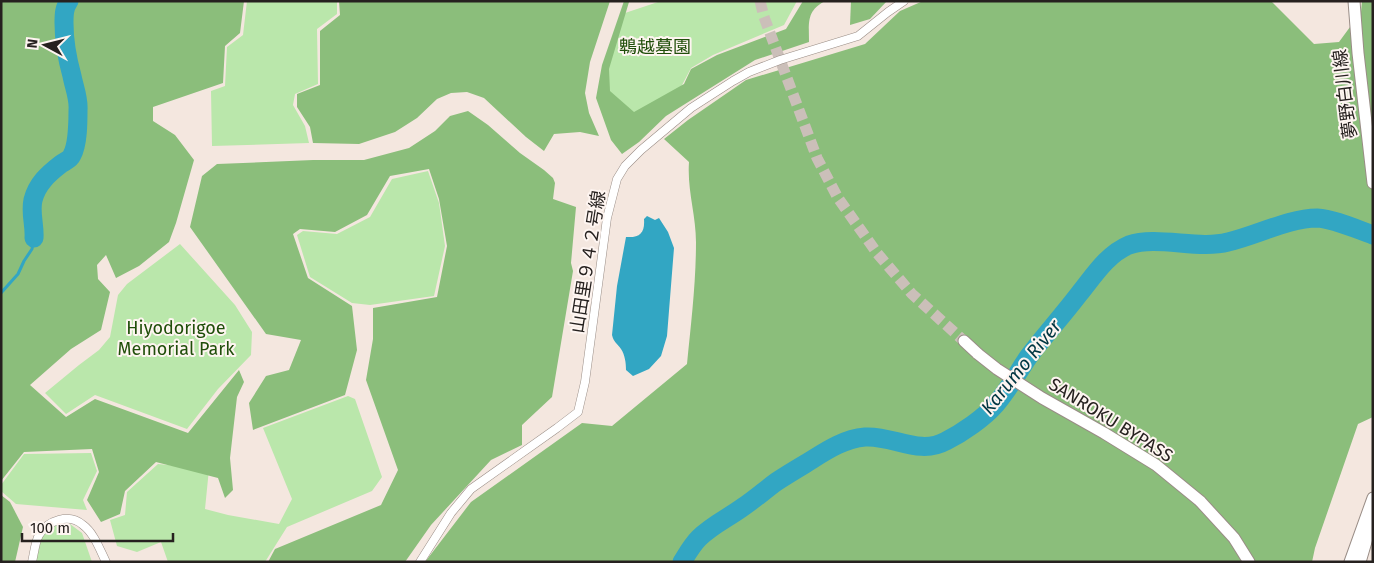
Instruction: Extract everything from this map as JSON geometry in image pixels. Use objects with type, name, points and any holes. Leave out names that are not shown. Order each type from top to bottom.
[{"type":"street","name":"山田里９４２号線","points":[[420,562],[451,513],[471,490],[578,412],[586,382],[607,218],[616,179],[625,166],[691,108],[732,81],[780,60],[858,36],[904,1]]},
{"type":"street","name":"夢野白川線","points":[[1354,1],[1373,183]]},
{"type":"street","name":"SANROKU BYPASS","points":[[964,341],[996,369],[1156,465],[1200,501],[1234,538],[1249,562]]},
{"type":"street","points":[[1350,562],[1373,498]]},
{"type":"street","points":[[1360,562],[1373,518]]},
{"type":"street","points":[[32,562],[38,536],[46,527],[58,519],[75,520],[84,525],[91,533],[106,562]]},
{"type":"street","points":[[1218,520],[1239,562]]},
{"type":"green space","points":[[1,1],[244,1],[240,33],[225,46],[223,83],[153,107],[153,121],[175,135],[194,160],[169,242],[139,266],[116,278],[106,255],[97,265],[98,279],[110,292],[101,330],[71,349],[30,385],[66,417],[95,399],[188,433],[239,370],[244,382],[237,397],[230,458],[233,490],[225,498],[218,478],[156,462],[125,491],[120,514],[101,522],[87,500],[99,472],[92,449],[24,452],[1,481]]},
{"type":"green space","points":[[247,1],[337,1],[337,14],[317,29],[318,84],[295,94],[293,105],[305,126],[309,143],[212,146],[211,91],[225,86],[227,47],[243,35]]},
{"type":"green space","points":[[339,1],[610,1],[590,62],[585,93],[589,113],[599,136],[580,132],[554,134],[544,151],[484,98],[467,92],[451,93],[437,99],[417,118],[395,132],[359,144],[313,143],[310,127],[297,107],[297,94],[320,85],[320,31],[340,15]]},
{"type":"green space","points":[[624,1],[629,2],[609,69],[610,91],[634,112],[684,84],[691,69],[717,55],[786,29],[803,1],[825,1],[814,9],[810,18],[809,42],[755,60],[666,116],[639,142],[622,154],[611,140],[596,98],[602,65]]},
{"type":"green space","name":"鵯越墓園","points":[[661,1],[797,1],[784,25],[713,55],[691,68],[681,87],[634,114],[607,93],[606,72],[622,14]]},
{"type":"green space","points":[[851,1],[887,1],[870,19],[850,25]]},
{"type":"green space","points":[[923,1],[1271,1],[1314,44],[1339,42],[1361,12],[1362,1],[1373,1],[1373,417],[1358,424],[1315,548],[1312,562],[425,562],[471,502],[582,423],[612,426],[687,364],[696,257],[695,222],[689,183],[689,162],[664,139],[746,80],[865,44],[900,11]]},
{"type":"green space","points":[[468,111],[553,178],[555,183],[553,199],[576,207],[571,263],[573,271],[552,397],[522,425],[522,445],[491,460],[431,525],[405,562],[268,562],[275,549],[381,505],[398,470],[366,380],[373,339],[373,308],[437,297],[447,246],[439,199],[429,169],[390,176],[367,215],[335,232],[300,229],[293,234],[308,278],[352,306],[357,350],[345,395],[253,430],[249,403],[266,376],[289,370],[301,340],[266,334],[190,227],[202,176],[217,164],[364,160],[409,148],[435,131],[450,116]]},
{"type":"green space","points":[[428,171],[439,203],[445,246],[434,296],[370,305],[352,303],[310,277],[297,235],[303,231],[337,234],[370,217],[392,179]]},
{"type":"green space","name":"Hiyodorigoe Memorial Park","points":[[180,244],[235,305],[252,332],[251,355],[218,389],[187,429],[95,395],[66,414],[45,393],[99,350],[110,337],[118,295],[127,284]]},
{"type":"green space","points":[[348,396],[355,399],[382,477],[372,491],[287,527],[265,562],[168,562],[161,542],[137,552],[117,546],[110,520],[125,515],[127,492],[158,464],[209,469],[205,509],[279,524],[292,499],[263,428]]},
{"type":"green space","points":[[91,453],[97,471],[83,500],[87,510],[16,504],[1,491],[1,485],[24,454]]},
{"type":"green space","points":[[1,495],[10,502],[23,527],[15,562],[1,562]]},
{"type":"green space","points":[[56,524],[70,524],[82,533],[92,562],[32,562],[39,540]]},
{"type":"water","points":[[647,216],[655,220],[659,218],[668,232],[674,248],[667,336],[661,356],[649,369],[633,376],[626,370],[621,349],[612,335],[617,286],[626,237],[635,237],[641,234],[644,228],[644,219]]},
{"type":"waterway","points":[[34,238],[32,210],[35,194],[47,176],[71,157],[77,139],[78,101],[67,56],[64,30],[64,17],[69,1]]},
{"type":"waterway","name":"Karumo River","points":[[682,562],[696,541],[709,529],[779,480],[826,451],[848,441],[865,437],[875,437],[916,446],[936,445],[973,425],[1001,398],[1029,356],[1101,266],[1114,254],[1129,245],[1152,241],[1216,244],[1295,221],[1317,218],[1338,222],[1373,235]]},
{"type":"waterway","points":[[1,293],[18,274],[32,249],[34,238]]},
{"type":"tunnel","points":[[760,1],[764,17],[817,158],[838,198],[877,253],[912,294],[964,341]]}]
